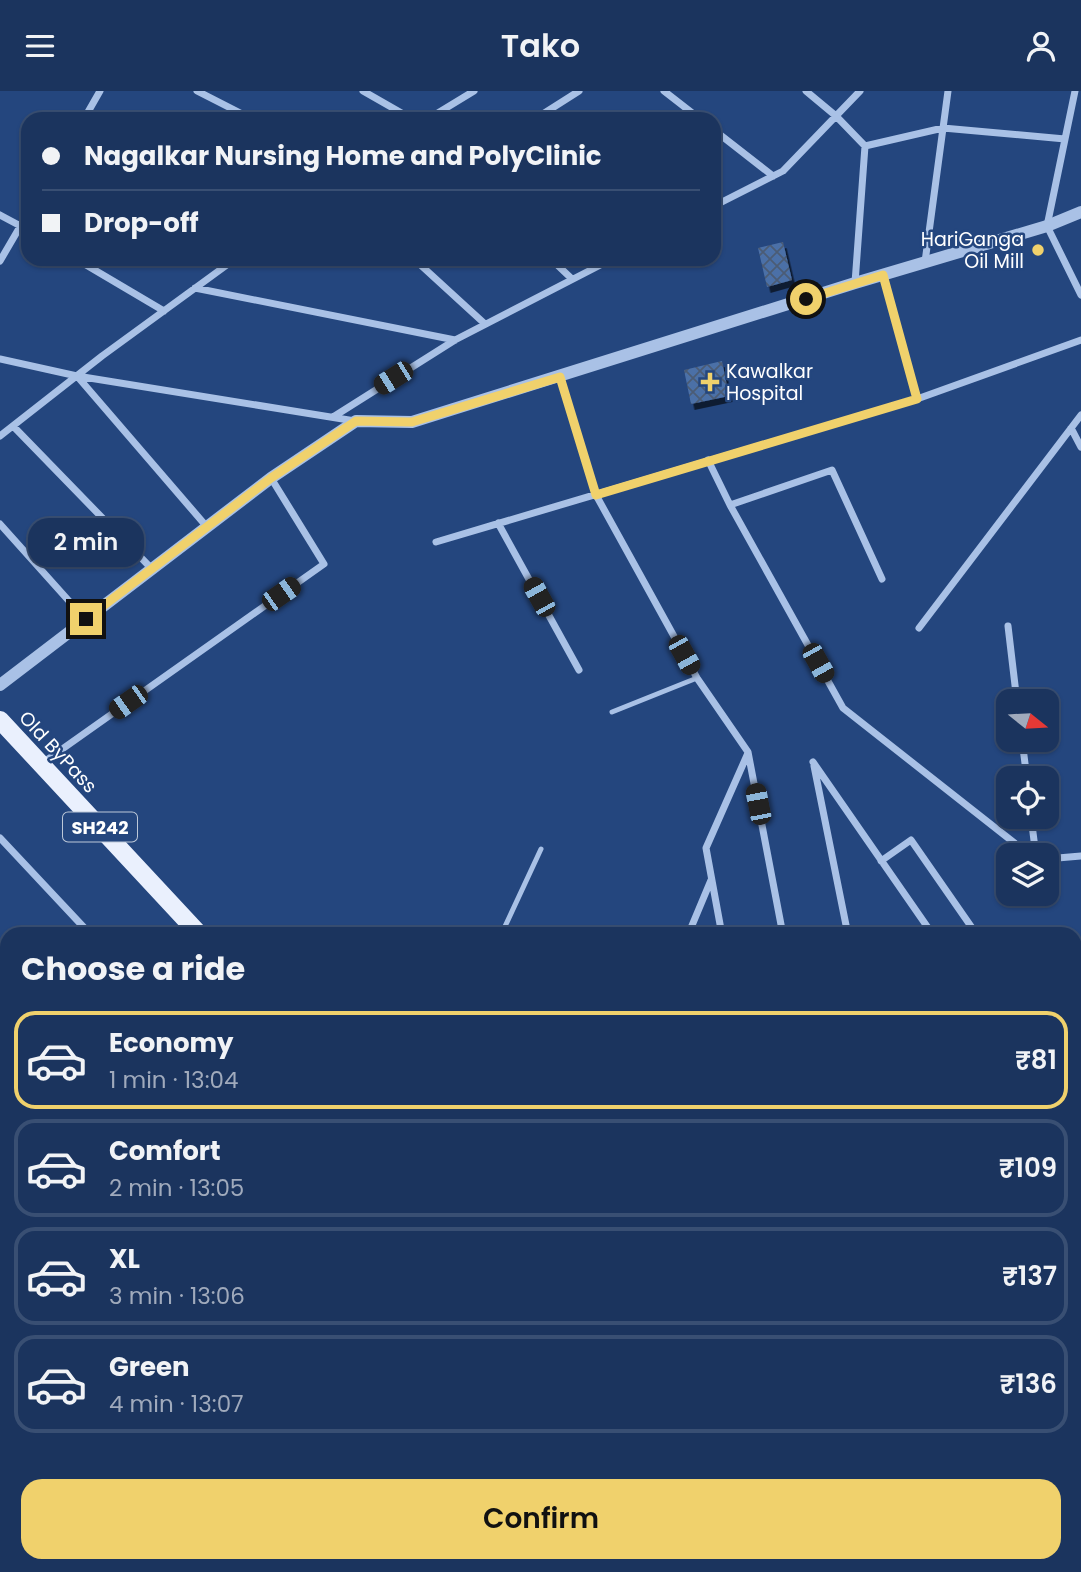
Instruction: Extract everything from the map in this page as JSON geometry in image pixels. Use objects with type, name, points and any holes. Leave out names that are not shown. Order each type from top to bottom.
[{"type":"main road","name":"Old ByPass","points":[[0,720],[193,927]]},
{"type":"street","points":[[87,112],[100,91]]},
{"type":"street","points":[[197,91],[238,112]]},
{"type":"street","points":[[363,91],[400,112]]},
{"type":"street","points":[[440,112],[474,91]]},
{"type":"street","points":[[546,112],[579,91]]},
{"type":"street","points":[[664,91],[691,112]]},
{"type":"street","points":[[806,91],[836,116],[865,146],[855,283]]},
{"type":"street","points":[[721,203],[783,170],[860,91]]},
{"type":"street","points":[[925,262],[948,91]]},
{"type":"street","points":[[1075,91],[1047,226],[1081,295]]},
{"type":"street","points":[[865,146],[943,128],[1065,139]]},
{"type":"street","points":[[721,135],[773,176]]},
{"type":"street","points":[[0,359],[77,376],[356,421],[412,422],[855,283],[1047,226],[1081,212]]},
{"type":"street","points":[[0,215],[21,226]]},
{"type":"street","points":[[0,261],[21,232]]},
{"type":"street","points":[[88,266],[164,311]]},
{"type":"street","points":[[0,436],[225,266]]},
{"type":"street","points":[[422,266],[485,324]]},
{"type":"street","points":[[558,266],[572,279]]},
{"type":"street","points":[[332,417],[455,339],[598,266]]},
{"type":"street","points":[[883,275],[917,399]]},
{"type":"street","points":[[195,288],[455,339]]},
{"type":"street","points":[[436,542],[917,399],[1081,340]]},
{"type":"street","points":[[77,376],[207,527]]},
{"type":"street","points":[[560,377],[596,495],[697,678],[748,752],[781,927]]},
{"type":"street","points":[[919,628],[1081,415]]},
{"type":"street","points":[[0,685],[271,478],[356,421]]},
{"type":"street","points":[[13,426],[152,569]]},
{"type":"street","points":[[1071,428],[1081,447]]},
{"type":"street","points":[[708,460],[730,505],[843,708],[1017,843]]},
{"type":"street","points":[[730,505],[832,470],[882,579]]},
{"type":"street","points":[[41,764],[324,563],[271,478]]},
{"type":"street","points":[[498,523],[579,670]]},
{"type":"street","points":[[0,524],[86,619]]},
{"type":"street","points":[[1008,626],[1015,689]]},
{"type":"street","points":[[721,927],[706,848],[748,752]]},
{"type":"street","points":[[846,927],[813,762],[927,927]]},
{"type":"street","points":[[0,838],[83,927]]},
{"type":"street","points":[[881,860],[911,840],[971,927]]},
{"type":"street","points":[[1059,858],[1081,856]]},
{"type":"street","points":[[691,927],[712,878]]},
{"type":"lane","points":[[612,712],[697,678]]},
{"type":"lane","points":[[505,927],[541,849]]},
{"type":"building","points":[[783,242],[792,280],[767,287],[758,248]]},
{"type":"building","points":[[722,361],[729,396],[691,404],[684,370]]},
{"type":"place","name":"HariGanga Oil Mill","points":[[1038,250]]},
{"type":"place","name":"Kawalkar Hospital","points":[[710,382]]},
{"type":"route","points":[[86,619],[271,478],[356,421],[412,422],[560,377],[596,495],[917,399],[883,275],[806,299]]}]
